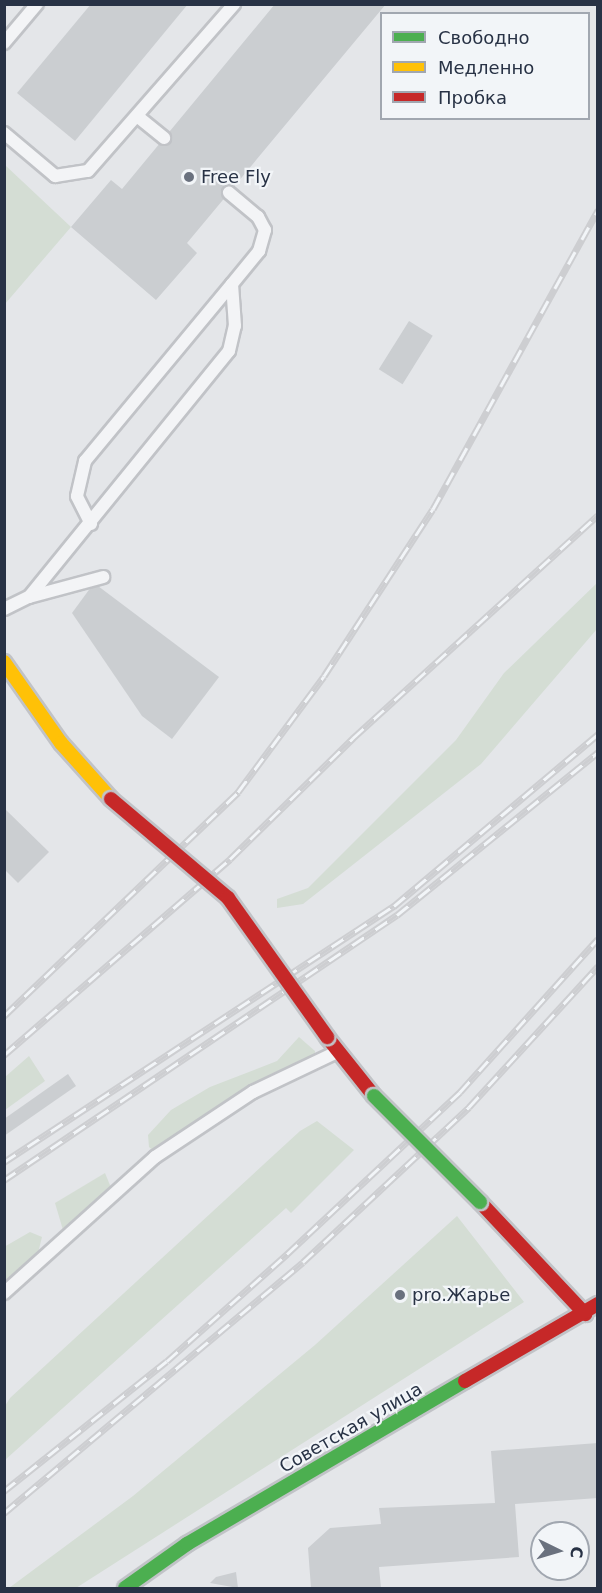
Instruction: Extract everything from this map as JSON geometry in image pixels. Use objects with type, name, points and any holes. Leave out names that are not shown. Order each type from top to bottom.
[{"type":"street","points":[[4,662],[61,743],[111,799],[228,898],[327,1037],[374,1096],[480,1202],[585,1314]]},
{"type":"street","name":"Советская улица","points":[[125,1588],[187,1544],[585,1314],[597,1304]]},
{"type":"lane","points":[[6,38],[38,4]]},
{"type":"lane","points":[[4,133],[43,170],[68,178],[88,171],[234,4]]},
{"type":"lane","points":[[137,116],[164,138]]},
{"type":"lane","points":[[91,524],[77,496],[81,468],[259,251],[265,230],[258,217],[229,193]]},
{"type":"lane","points":[[29,597],[220,368],[235,326],[232,284]]},
{"type":"lane","points":[[4,609],[29,597],[104,576]]},
{"type":"lane","points":[[4,1293],[155,1157],[253,1092],[338,1051]]},
{"type":"shaded area","points":[[5,165],[71,227],[5,304]]},
{"type":"shaded area","points":[[597,583],[597,629],[481,764],[303,904],[277,908],[277,899],[308,888],[456,740],[504,673]]},
{"type":"shaded area","points":[[299,1037],[315,1051],[315,1062],[157,1154],[149,1147],[148,1135],[171,1110],[210,1087],[277,1061]]},
{"type":"shaded area","points":[[29,1056],[45,1081],[5,1110],[5,1077]]},
{"type":"shaded area","points":[[317,1121],[354,1150],[291,1213],[286,1208],[5,1460],[5,1406],[10,1398],[300,1131]]},
{"type":"shaded area","points":[[105,1173],[112,1190],[74,1226],[63,1230],[55,1203]]},
{"type":"shaded area","points":[[457,1216],[524,1302],[76,1588],[9,1588],[133,1496],[315,1345]]},
{"type":"shaded area","points":[[30,1232],[42,1237],[38,1253],[5,1284],[4,1247]]},
{"type":"building","points":[[91,4],[188,4],[75,141],[17,93]]},
{"type":"building","points":[[275,4],[386,4],[187,243],[197,253],[156,300],[71,227],[111,180],[122,189]]},
{"type":"building","points":[[409,321],[433,336],[403,384],[379,369]]},
{"type":"building","points":[[94,583],[219,677],[172,739],[142,716],[72,613]]},
{"type":"building","points":[[4,808],[49,852],[18,883],[4,869]]},
{"type":"building","points":[[68,1074],[76,1086],[4,1136],[4,1119]]},
{"type":"building","points":[[598,1443],[598,1498],[515,1504],[519,1557],[379,1567],[381,1588],[311,1588],[308,1548],[330,1528],[381,1524],[379,1508],[495,1503],[491,1451]]},
{"type":"building","points":[[236,1572],[238,1588],[210,1583],[216,1577]]},
{"type":"railway","points":[[4,1016],[238,792],[324,676],[433,509],[598,210]]},
{"type":"railway","points":[[4,1055],[230,859],[353,738],[598,515]]},
{"type":"railway","points":[[4,1162],[394,906],[598,734]]},
{"type":"railway","points":[[4,1180],[397,915],[598,752]]},
{"type":"railway","points":[[4,1491],[167,1361],[287,1254],[460,1092],[598,939]]},
{"type":"railway","points":[[4,1513],[303,1262],[469,1107],[598,966]]},
{"type":"traffic: fast","points":[[374,1096],[480,1202]]},
{"type":"traffic: fast","points":[[125,1588],[187,1544],[465,1381]]},
{"type":"traffic: slow","points":[[4,662],[61,743],[111,799]]},
{"type":"traffic: jam","points":[[111,799],[228,898],[327,1037]]},
{"type":"traffic: jam","points":[[327,1037],[374,1096]]},
{"type":"traffic: jam","points":[[480,1202],[585,1314]]},
{"type":"traffic: jam","points":[[465,1381],[598,1304]]},
{"type":"place","name":"Free Fly","points":[[189,177]]},
{"type":"place","name":"pro.Жарье","points":[[400,1295]]}]
